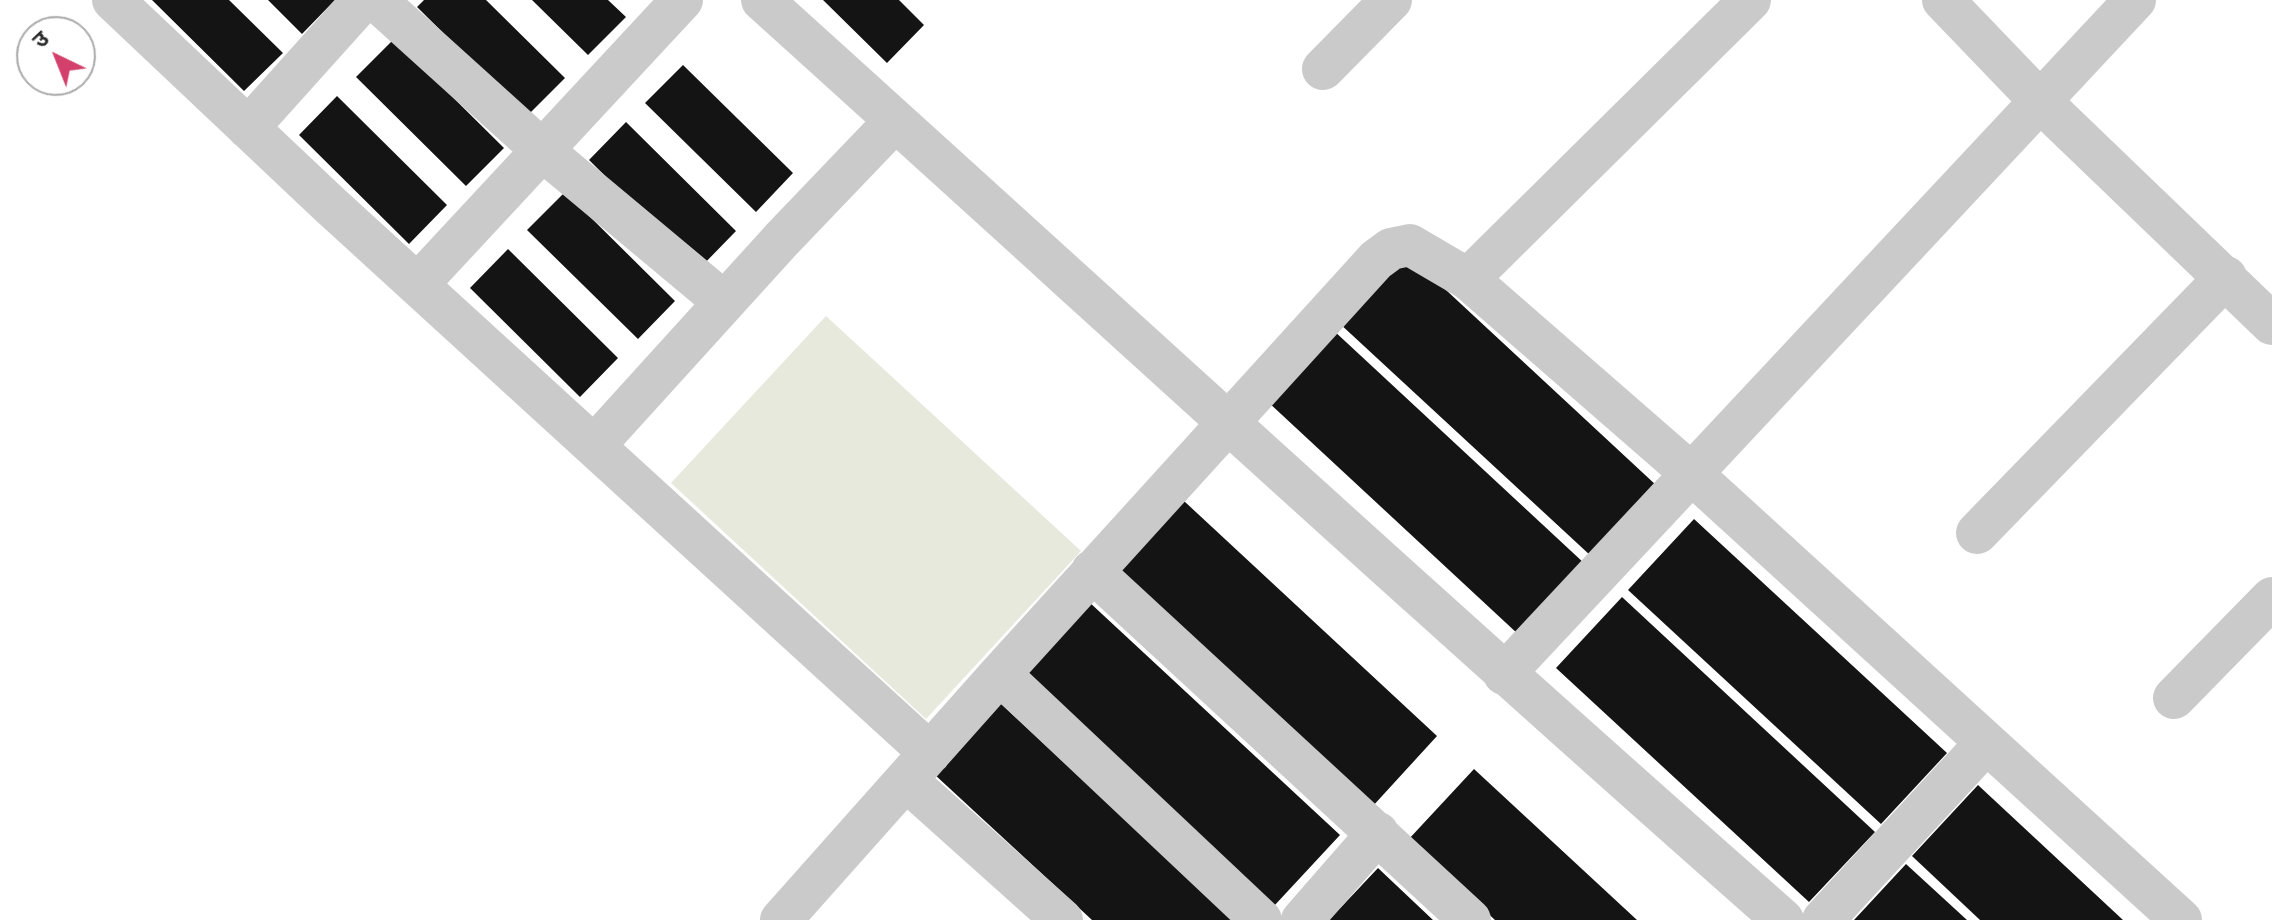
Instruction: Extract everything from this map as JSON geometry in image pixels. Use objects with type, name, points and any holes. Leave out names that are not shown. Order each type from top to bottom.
[{"type":"street","points":[[113,0],[248,128],[595,445],[918,767],[1062,920]]},
{"type":"street","points":[[248,128],[363,0]]},
{"type":"street","points":[[376,0],[542,150],[724,302]]},
{"type":"street","points":[[418,284],[682,0]]},
{"type":"street","points":[[762,0],[1504,674],[1783,920]]},
{"type":"street","points":[[1323,69],[1391,0]]},
{"type":"street","points":[[1468,279],[1750,0]]},
{"type":"street","points":[[1943,0],[2040,101],[2272,324]]},
{"type":"street","points":[[1504,674],[2135,0]]},
{"type":"street","points":[[595,445],[724,302],[895,121]]},
{"type":"street","points":[[781,920],[1226,422],[1376,260],[1391,249],[1410,245],[1468,279],[1693,475],[2181,920]]},
{"type":"street","points":[[1977,533],[2226,277]]},
{"type":"street","points":[[1092,571],[1470,920]]},
{"type":"street","points":[[2174,698],[2272,598]]},
{"type":"street","points":[[1000,674],[1261,920]]},
{"type":"street","points":[[1823,920],[1986,743]]},
{"type":"street","points":[[1302,920],[1378,833]]},
{"type":"shaded area","points":[[826,316],[1081,551],[926,719],[671,483]]},
{"type":"building","points":[[152,0],[229,0],[283,53],[244,91]]},
{"type":"building","points":[[268,0],[335,0],[302,34]]},
{"type":"building","points":[[424,0],[486,0],[565,78],[527,116],[417,7]]},
{"type":"building","points":[[532,0],[608,0],[626,17],[588,55]]},
{"type":"building","points":[[823,0],[899,0],[924,25],[887,63]]},
{"type":"building","points":[[394,39],[504,148],[466,186],[356,77]]},
{"type":"building","points":[[683,65],[793,173],[756,212],[645,103]]},
{"type":"building","points":[[337,96],[447,205],[409,244],[299,135]]},
{"type":"building","points":[[626,122],[736,231],[699,269],[589,160]]},
{"type":"building","points":[[565,192],[675,301],[638,339],[527,230]]},
{"type":"building","points":[[508,249],[618,358],[580,397],[470,288]]},
{"type":"building","points":[[1404,251],[1657,486],[1591,556],[1338,322]]},
{"type":"building","points":[[1332,329],[1585,564],[1519,635],[1267,401]]},
{"type":"building","points":[[1184,501],[1437,736],[1372,807],[1118,572]]},
{"type":"building","points":[[1694,519],[1947,753],[1881,824],[1628,590]]},
{"type":"building","points":[[1622,597],[1875,832],[1809,902],[1556,668]]},
{"type":"building","points":[[1088,601],[1340,835],[1274,906],[1022,672]]},
{"type":"building","points":[[1000,703],[1234,920],[1092,920],[934,774]]},
{"type":"building","points":[[1474,769],[1637,920],[1495,920],[1408,840]]},
{"type":"building","points":[[1978,785],[2123,920],[1980,920],[1912,856]]},
{"type":"building","points":[[1906,864],[1967,920],[1854,920]]},
{"type":"building","points":[[1378,868],[1433,920],[1329,920]]}]
